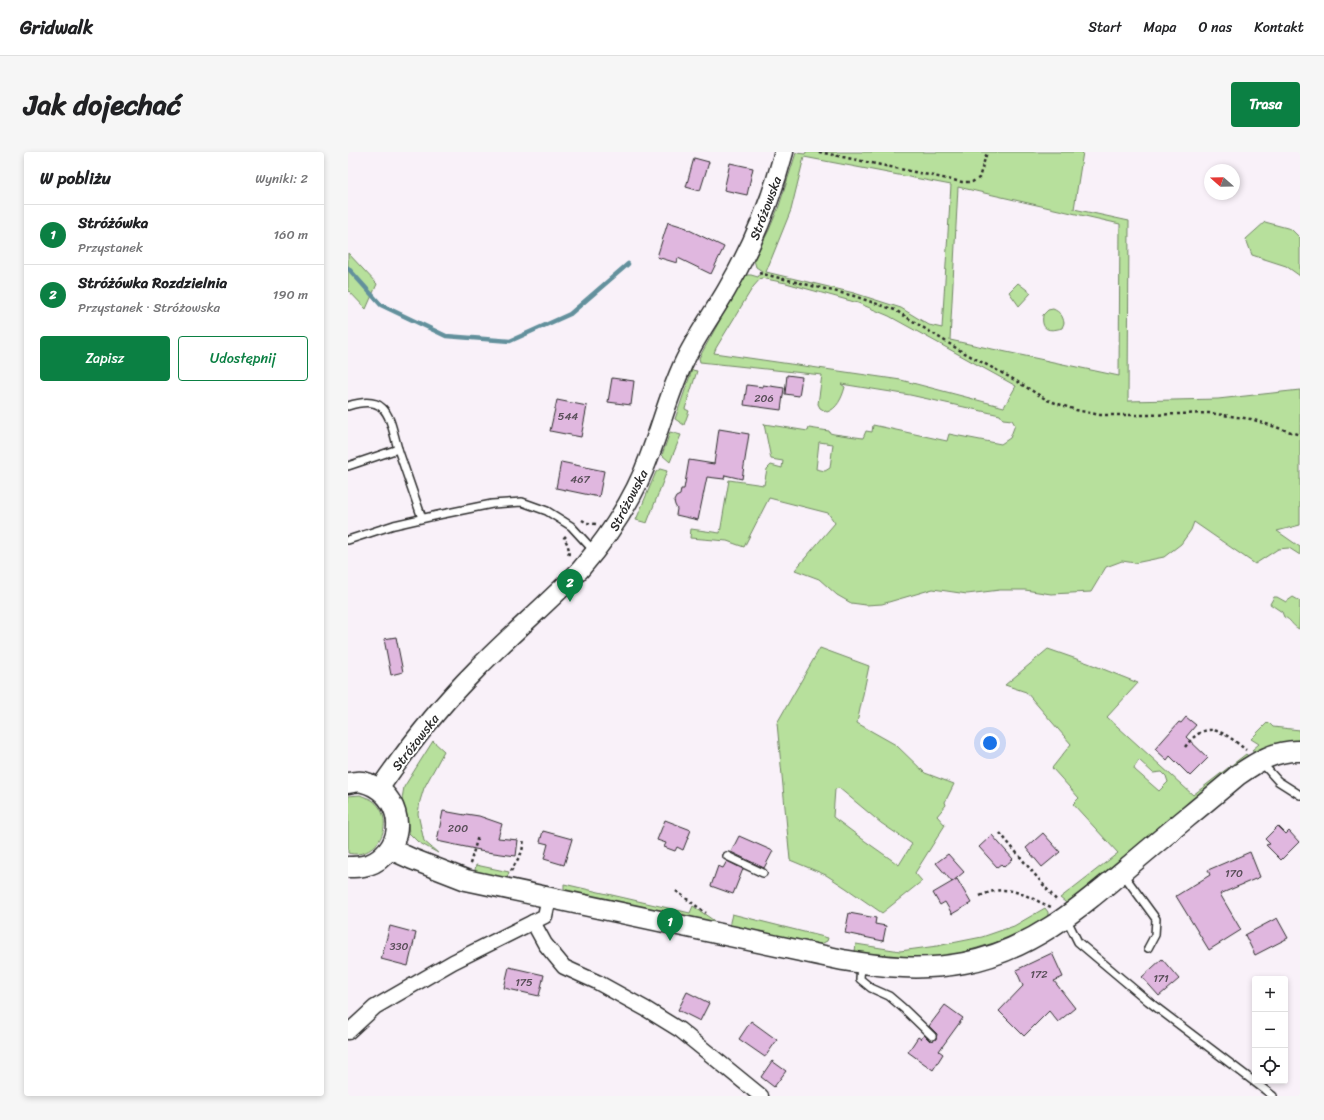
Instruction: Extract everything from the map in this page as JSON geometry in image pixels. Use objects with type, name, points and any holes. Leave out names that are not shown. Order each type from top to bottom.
[{"type":"main road","points":[[390,849],[466,880],[861,963],[881,966],[924,968],[963,963],[989,957],[1016,947],[1044,932],[1066,918],[1238,775],[1260,760],[1270,756],[1300,751]]},
{"type":"main road","points":[[348,783],[362,782],[379,788],[391,800],[397,816],[397,833],[390,849],[379,860],[364,866],[348,867]]},
{"type":"street","name":"Stróżowska","points":[[379,788],[423,730],[475,671],[565,586],[595,553],[620,517],[642,477],[683,363],[726,291],[750,246],[766,210],[779,173],[784,152]]},
{"type":"street","points":[[348,1032],[375,1007],[453,962],[545,916],[549,897]]},
{"type":"street","points":[[533,922],[545,944],[564,967],[597,982],[680,1030],[761,1096]]},
{"type":"lane","points":[[348,406],[368,401],[375,403],[385,410],[389,416],[398,449],[422,518]]},
{"type":"lane","points":[[348,466],[398,449]]},
{"type":"lane","points":[[348,540],[394,525],[422,518],[492,504],[522,502],[547,512],[571,526],[595,553]]},
{"type":"lane","points":[[1260,760],[1278,781],[1300,795]]},
{"type":"lane","points":[[727,856],[763,873]]},
{"type":"lane","points":[[1121,872],[1156,919],[1155,935],[1148,948]]},
{"type":"lane","points":[[1066,918],[1078,942],[1148,1001],[1273,1096]]},
{"type":"lane","points":[[861,963],[860,979],[872,988],[889,996],[932,1036]]},
{"type":"path","points":[[819,152],[962,182],[972,182],[979,178],[987,152]]},
{"type":"path","points":[[759,273],[854,296],[895,310],[961,351],[1047,400],[1076,410],[1100,415],[1209,413],[1251,419],[1300,434]]},
{"type":"path","points":[[1185,747],[1199,733],[1214,729],[1244,748]]},
{"type":"path","points":[[1000,833],[1057,900]]},
{"type":"path","points":[[469,866],[478,836]]},
{"type":"path","points":[[511,871],[522,852],[524,839]]},
{"type":"path","points":[[980,896],[991,891],[1011,890],[1029,896],[1048,905]]},
{"type":"path","points":[[676,891],[706,913]]},
{"type":"green space","points":[[806,152],[1083,152],[1074,209],[1129,221],[1128,401],[1218,399],[1300,390],[1300,525],[1277,531],[1300,547],[1300,555],[1289,548],[1278,549],[1255,564],[1194,522],[1191,530],[1181,544],[1164,557],[1135,563],[1122,561],[1106,567],[1091,592],[1051,594],[1025,590],[1000,590],[967,594],[933,589],[882,604],[866,605],[851,603],[837,595],[819,579],[795,570],[835,523],[828,513],[769,498],[744,547],[727,541],[690,538],[691,529],[720,533],[729,480],[764,485],[767,469],[771,465],[782,468],[783,461],[771,459],[764,424],[808,431],[809,428],[829,431],[830,433],[834,434],[863,438],[866,431],[872,432],[873,425],[947,441],[949,434],[1001,444],[1010,438],[1015,425],[1012,420],[1003,419],[1000,415],[910,395],[841,384],[845,387],[841,399],[831,411],[827,412],[820,408],[818,404],[822,375],[700,362],[699,358],[745,275],[758,277],[762,271],[756,267],[754,260],[779,206],[796,153],[805,154]],"holes":[[[804,157],[951,185],[942,328],[929,325],[901,308],[854,293],[766,272],[791,210]],[[958,187],[1120,224],[1119,376],[950,340]],[[761,278],[786,283],[858,303],[889,316],[1016,386],[1004,407],[901,380],[714,353],[753,287]],[[819,442],[833,444],[830,468],[825,471],[816,469]]]},
{"type":"green space","points":[[1265,222],[1291,229],[1300,238],[1300,276],[1286,266],[1252,255],[1246,239]]},
{"type":"green space","points":[[348,253],[377,284],[366,309],[348,290]]},
{"type":"green space","points":[[1018,283],[1031,293],[1019,306],[1009,292]]},
{"type":"green space","points":[[1053,309],[1062,316],[1064,323],[1062,328],[1049,330],[1044,327],[1043,315],[1048,310]]},
{"type":"green space","points":[[692,370],[697,371],[685,409],[689,411],[684,425],[675,419]]},
{"type":"green space","points":[[670,432],[681,435],[670,462],[662,455]]},
{"type":"green space","points":[[660,469],[667,471],[647,523],[636,520],[656,472]]},
{"type":"green space","points":[[1274,597],[1286,602],[1293,597],[1300,601],[1299,629],[1284,617],[1282,612],[1270,604]]},
{"type":"green space","points":[[820,648],[869,666],[857,723],[896,745],[925,773],[954,784],[945,802],[946,805],[937,816],[945,825],[915,873],[922,881],[882,913],[826,875],[790,860],[777,723]],"holes":[[[839,788],[881,823],[912,844],[899,865],[833,817],[835,789]]]},
{"type":"green space","points":[[1048,649],[1138,683],[1107,717],[1193,795],[1246,754],[1251,758],[1069,904],[1060,898],[1118,853],[1073,804],[1079,798],[1052,768],[1071,744],[1026,692],[1005,685]],"holes":[[[1139,760],[1153,773],[1162,772],[1166,776],[1168,782],[1159,791],[1134,768]]]},
{"type":"green space","points":[[1268,722],[1273,727],[1300,730],[1300,742],[1257,752],[1252,750],[1259,744],[1251,739]]},
{"type":"green space","points":[[433,741],[444,751],[424,788],[418,814],[424,841],[438,853],[418,842],[409,833],[407,816],[402,799],[404,787]]},
{"type":"green space","points":[[360,795],[372,800],[380,808],[384,817],[384,827],[376,844],[368,851],[359,854],[348,853],[348,796]]},
{"type":"green space","points":[[476,865],[509,872],[507,878],[503,879],[476,873]]},
{"type":"green space","points":[[564,884],[690,913],[693,906],[715,923],[568,892],[564,889]]},
{"type":"green space","points":[[1045,908],[1048,912],[1048,916],[1042,922],[997,942],[947,957],[914,959],[867,956],[855,951],[856,944],[900,951],[937,946],[982,937],[1014,926]]},
{"type":"green space","points":[[732,914],[828,938],[827,941],[821,944],[812,946],[739,929],[730,925]]},
{"type":"building","points":[[694,158],[709,162],[700,191],[686,187]]},
{"type":"building","points":[[730,163],[753,168],[747,195],[724,190]]},
{"type":"building","points":[[668,222],[687,228],[724,247],[711,274],[678,258],[677,263],[657,257]]},
{"type":"building","points":[[787,375],[802,377],[799,396],[785,394]]},
{"type":"building","points":[[612,378],[634,381],[631,405],[608,402]]},
{"type":"building","points":[[747,385],[763,387],[763,385],[784,388],[781,410],[744,405]]},
{"type":"building","points":[[557,400],[587,406],[581,437],[550,431]]},
{"type":"building","points":[[719,429],[749,434],[742,479],[725,475],[724,479],[707,477],[698,520],[676,515],[677,509],[674,501],[676,497],[680,495],[681,489],[684,489],[689,460],[714,464]]},
{"type":"building","points":[[561,462],[604,471],[599,497],[556,488]]},
{"type":"building","points":[[396,637],[403,672],[391,675],[384,639]]},
{"type":"building","points":[[1186,717],[1196,725],[1186,737],[1208,758],[1190,776],[1170,756],[1167,760],[1155,749],[1179,722],[1181,723]]},
{"type":"building","points":[[443,811],[479,816],[502,824],[498,838],[518,840],[516,856],[479,851],[480,850],[437,841]]},
{"type":"building","points":[[665,820],[691,830],[683,850],[677,847],[675,851],[664,847],[666,843],[657,840]]},
{"type":"building","points":[[1278,826],[1286,834],[1289,831],[1299,842],[1281,860],[1266,845],[1270,844],[1265,839]]},
{"type":"building","points":[[543,831],[572,839],[564,865],[544,859],[548,844],[540,842]]},
{"type":"building","points":[[1043,833],[1060,852],[1042,867],[1026,848]]},
{"type":"building","points":[[992,835],[1013,859],[1004,867],[1001,864],[997,867],[979,847]]},
{"type":"building","points":[[739,836],[773,851],[764,868],[731,852]]},
{"type":"building","points":[[1250,852],[1260,877],[1220,894],[1241,930],[1209,950],[1176,896],[1210,875],[1208,870]]},
{"type":"building","points":[[948,854],[964,872],[952,882],[936,863]]},
{"type":"building","points":[[727,861],[743,869],[733,894],[711,886],[718,866],[723,868]]},
{"type":"building","points":[[957,879],[971,903],[952,914],[945,902],[940,905],[933,893]]},
{"type":"building","points":[[849,913],[876,918],[875,924],[886,926],[883,941],[845,933]]},
{"type":"building","points":[[1277,918],[1288,938],[1255,955],[1245,935]]},
{"type":"building","points":[[390,926],[416,933],[408,966],[381,959]]},
{"type":"building","points":[[1052,953],[1063,977],[1054,981],[1075,1008],[1058,1022],[1049,1011],[1024,1036],[999,1011],[1023,986],[1016,970]]},
{"type":"building","points":[[1162,959],[1179,979],[1159,996],[1142,977]]},
{"type":"building","points":[[509,967],[544,975],[539,996],[504,988]]},
{"type":"building","points":[[687,992],[709,1003],[700,1021],[678,1010]]},
{"type":"building","points":[[945,1005],[963,1018],[939,1051],[943,1054],[933,1070],[908,1052],[918,1037],[921,1039],[924,1035],[930,1041],[936,1039],[937,1034],[929,1026]]},
{"type":"building","points":[[751,1021],[777,1040],[765,1057],[739,1039]]},
{"type":"building","points":[[772,1061],[786,1071],[774,1087],[761,1077]]},
{"type":"waterway","points":[[348,268],[381,305],[446,336],[510,341],[570,314],[628,264]]},
{"type":"place","name":"Stróżówka Rozdzielnia","points":[[570,602]]},
{"type":"place","name":"Stróżówka","points":[[670,941]]}]
